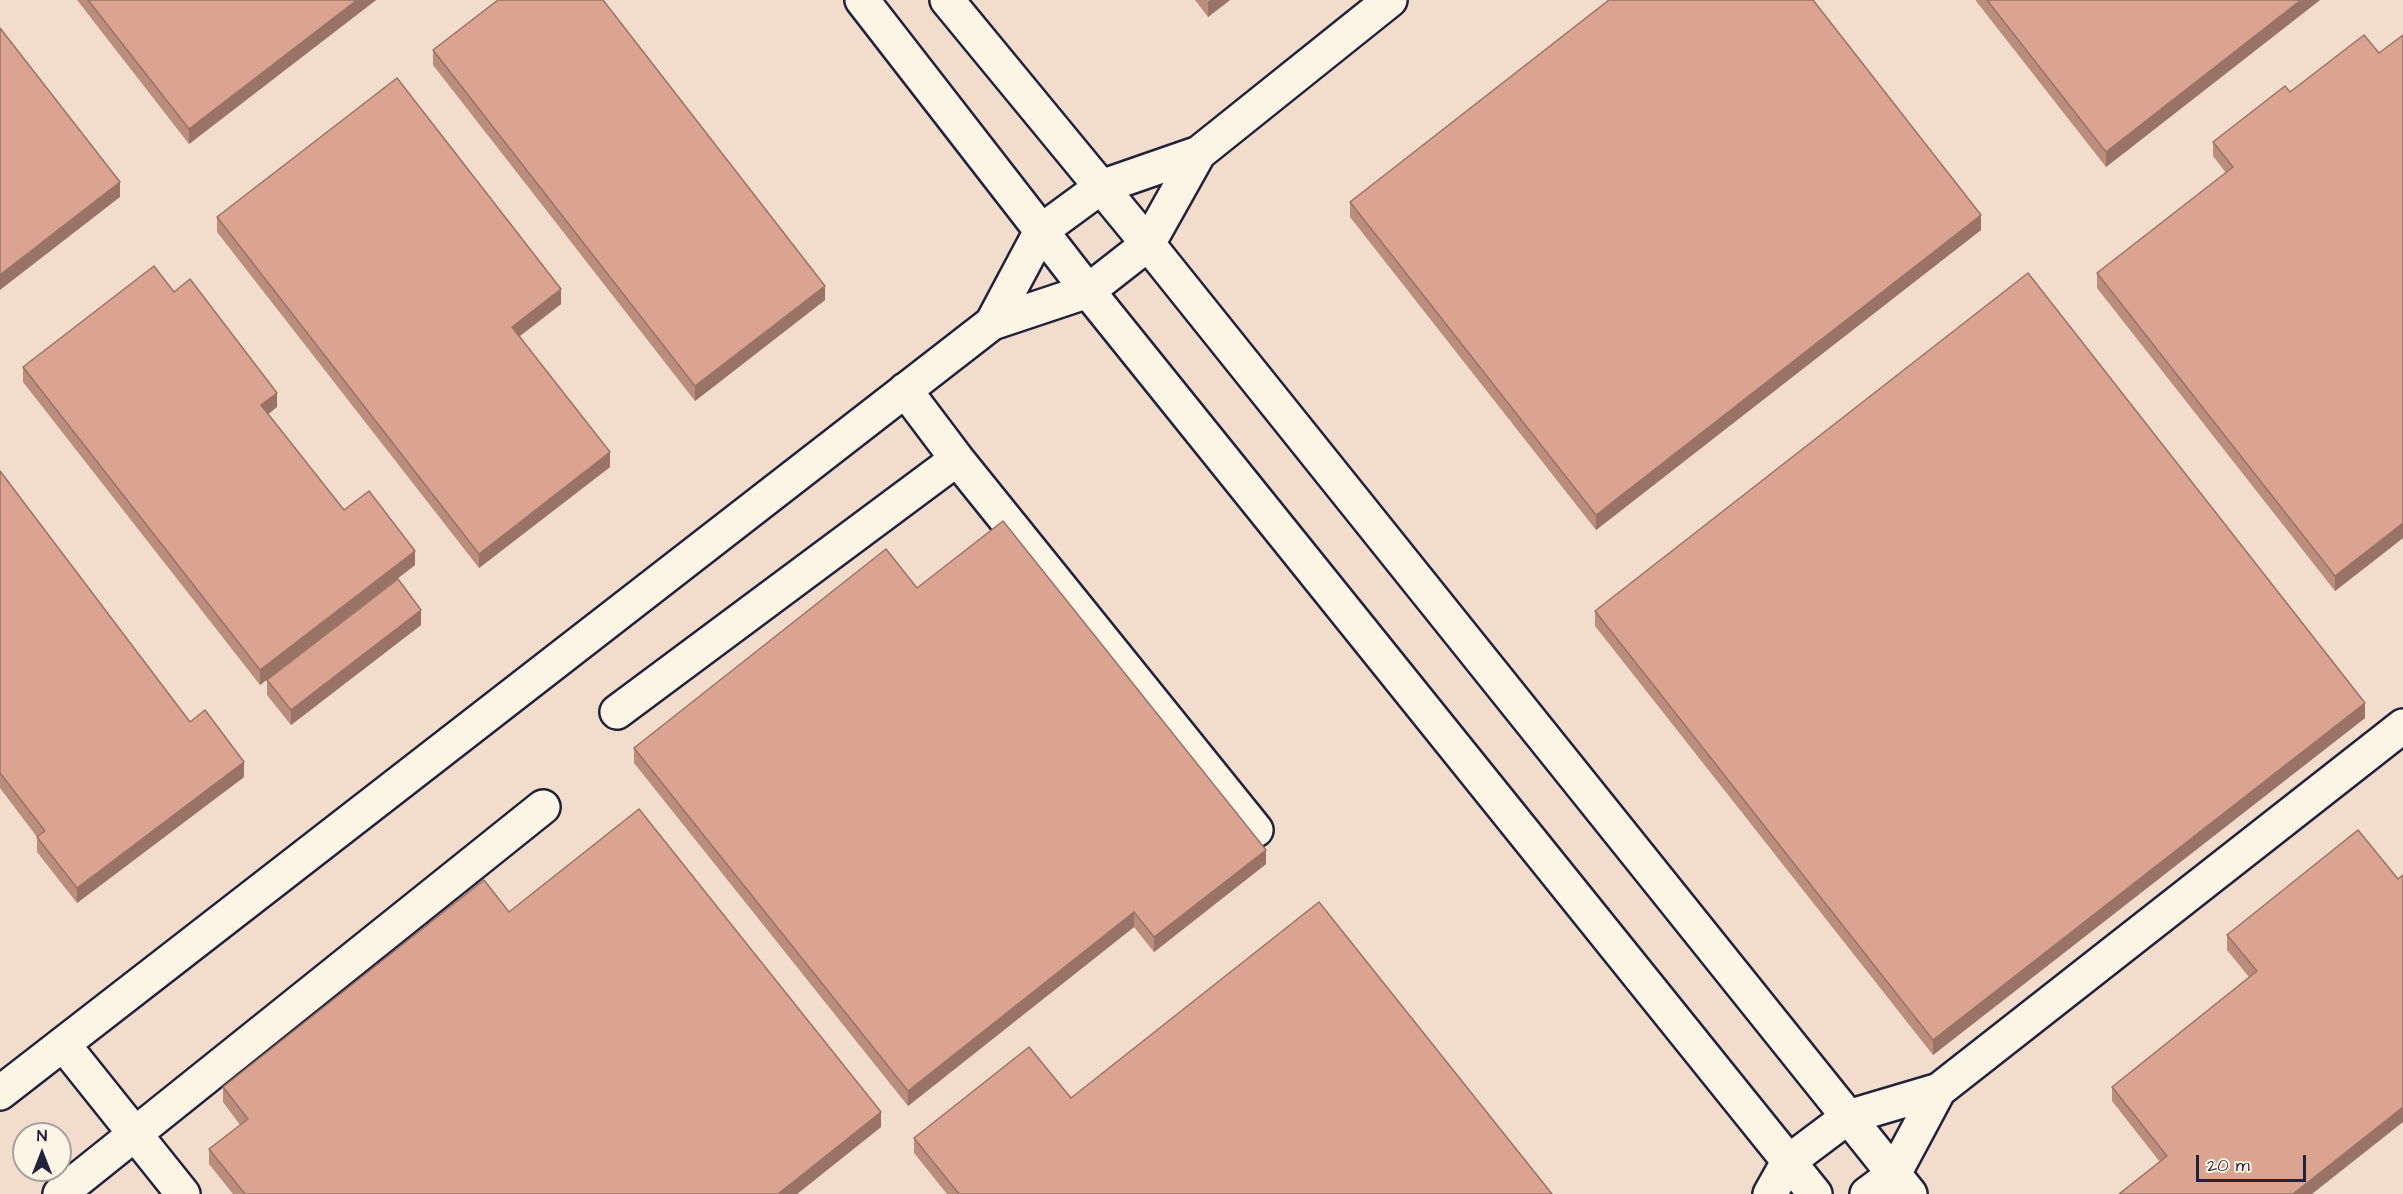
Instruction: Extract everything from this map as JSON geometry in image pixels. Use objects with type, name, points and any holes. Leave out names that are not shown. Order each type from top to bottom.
[{"type":"street","points":[[862,0],[1088,291],[1815,1194]]},
{"type":"street","points":[[947,0],[1148,244],[1902,1184]]},
{"type":"street","points":[[992,323],[1041,231],[1101,187],[1199,153],[1390,0]]},
{"type":"street","points":[[0,1093],[992,323],[1088,291],[1148,244],[1199,153]]},
{"type":"street","points":[[905,390],[957,459],[1256,830]]},
{"type":"street","points":[[617,712],[957,459]]},
{"type":"street","points":[[1770,1194],[1788,1162],[1848,1117],[1939,1090],[2403,726]]},
{"type":"street","points":[[60,1194],[543,807]]},
{"type":"street","points":[[63,1044],[183,1194]]},
{"type":"street","points":[[1902,1184],[1939,1090]]},
{"type":"street","points":[[1867,1194],[1902,1184]]},
{"type":"shaded area","points":[[0,0],[2403,0],[2403,1194],[0,1194]]},
{"type":"building","points":[[88,0],[357,0],[189,129]]},
{"type":"building","points":[[498,0],[603,0],[825,286],[695,386],[433,50]]},
{"type":"building","points":[[1609,0],[1813,0],[1981,215],[1596,515],[1350,202]]},
{"type":"building","points":[[1987,0],[2301,0],[2106,152]]},
{"type":"building","points":[[0,28],[120,182],[0,275]]},
{"type":"building","points":[[2364,35],[2379,53],[2403,35],[2403,523],[2335,576],[2097,273],[2233,167],[2213,142],[2285,86],[2290,92]]},
{"type":"building","points":[[397,78],[561,289],[512,327],[610,452],[479,554],[217,217]]},
{"type":"building","points":[[154,266],[174,292],[190,279],[277,393],[261,405],[344,510],[369,491],[415,551],[260,670],[23,367]]},
{"type":"building","points":[[2028,273],[2365,703],[1933,1040],[1595,611]]},
{"type":"building","points":[[0,471],[190,722],[205,710],[244,762],[77,888],[37,837],[45,831],[0,773]]},
{"type":"building","points":[[1003,521],[1266,850],[1154,937],[1134,912],[908,1091],[634,748],[886,549],[917,588]]},
{"type":"building","points":[[398,579],[421,610],[291,710],[267,680]]},
{"type":"building","points":[[639,809],[881,1112],[778,1194],[245,1194],[209,1149],[248,1119],[223,1087],[484,880],[509,912]]},
{"type":"building","points":[[2358,830],[2398,879],[2403,875],[2403,1107],[2293,1194],[2119,1194],[2167,1156],[2112,1087],[2257,971],[2227,935]]},
{"type":"building","points":[[1319,902],[1552,1194],[959,1194],[914,1138],[1029,1047],[1071,1098]]}]
